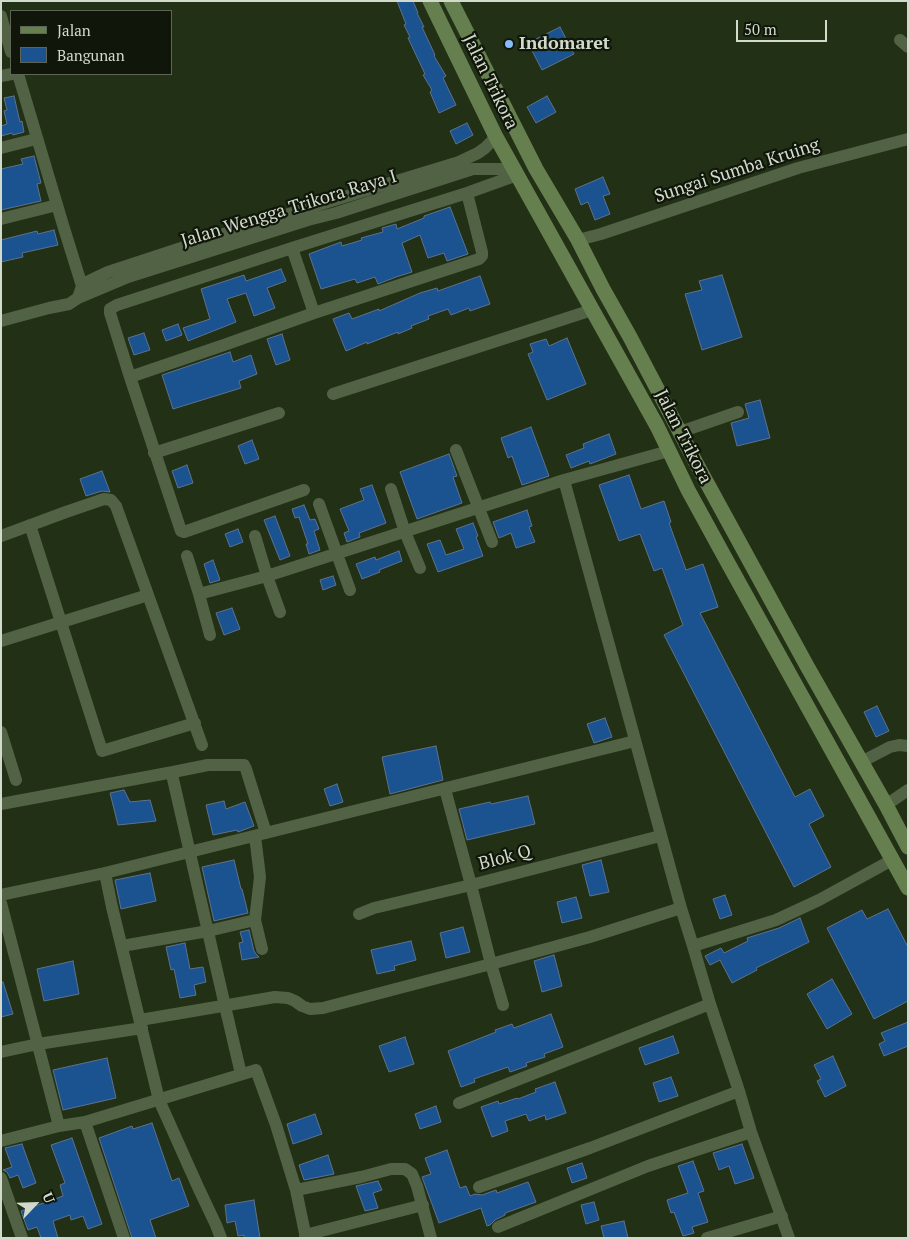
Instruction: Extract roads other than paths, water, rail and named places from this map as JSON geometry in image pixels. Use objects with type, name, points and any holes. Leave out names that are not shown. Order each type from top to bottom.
[{"type":"main road","name":"Jalan Trikora","points":[[430,1],[496,137],[657,426],[723,554],[908,888]]},
{"type":"main road","name":"Jalan Trikora","points":[[451,1],[536,169],[578,240],[680,432],[908,847]]},
{"type":"main road","points":[[811,712],[822,709],[826,699]]},
{"type":"main road","points":[[832,751],[838,741],[848,738]]},
{"type":"street","points":[[1,16],[10,48]]},
{"type":"street","points":[[18,75],[36,140],[58,205],[82,293]]},
{"type":"street","name":"Jalan Wengga Trikora Raya I","points":[[1,321],[69,304],[82,293],[308,220],[336,213],[471,164],[496,137]]},
{"type":"street","name":"Sungai Sumba Kruing","points":[[578,240],[792,170],[908,139]]},
{"type":"street","points":[[1,148],[36,140]]},
{"type":"street","name":"Jalan Wengga Trikora Raya I","points":[[471,164],[515,172]]},
{"type":"street","points":[[304,490],[184,532],[181,531],[154,453],[110,309],[116,305],[467,193],[515,172]]},
{"type":"street","points":[[130,377],[314,313],[479,259],[482,256],[482,252],[467,193]]},
{"type":"street","points":[[1,220],[58,205]]},
{"type":"street","points":[[292,248],[314,313]]},
{"type":"street","points":[[332,394],[592,310]]},
{"type":"street","points":[[680,432],[738,412]]},
{"type":"street","points":[[154,453],[279,413]]},
{"type":"street","points":[[456,450],[492,542]]},
{"type":"street","points":[[199,594],[267,576],[338,554],[564,480],[669,452]]},
{"type":"street","points":[[564,480],[680,908],[751,1132],[789,1238]]},
{"type":"street","points":[[390,489],[420,568]]},
{"type":"street","points":[[1,536],[104,499],[111,500],[116,506],[202,745]]},
{"type":"street","points":[[319,504],[350,590]]},
{"type":"street","points":[[30,525],[102,751],[195,722]]},
{"type":"street","points":[[255,536],[280,612]]},
{"type":"street","points":[[187,556],[210,636]]},
{"type":"street","points":[[1,641],[148,594]]},
{"type":"street","points":[[1,732],[16,780]]},
{"type":"street","points":[[1,895],[105,873],[635,741]]},
{"type":"street","points":[[861,762],[890,747],[908,746]]},
{"type":"street","points":[[1,804],[208,765],[244,765],[261,834],[260,877],[255,920],[262,949]]},
{"type":"street","points":[[173,772],[172,779],[241,1074]]},
{"type":"street","points":[[444,789],[503,1006]]},
{"type":"street","points":[[886,805],[908,790]]},
{"type":"street","name":"Blok Q","points":[[359,914],[374,908],[471,886],[660,836]]},
{"type":"street","points":[[693,946],[776,920],[819,900],[892,860]]},
{"type":"street","points":[[105,873],[159,1100],[221,1238]]},
{"type":"street","points":[[1,903],[59,1126]]},
{"type":"street","points":[[1,1052],[275,997],[288,998],[302,1006],[316,1009],[491,964],[680,908]]},
{"type":"street","points":[[122,946],[208,932],[255,920]]},
{"type":"street","points":[[459,1102],[710,1004]]},
{"type":"street","points":[[1,1141],[59,1126],[85,1122],[256,1070],[276,1125],[296,1190],[305,1236],[423,1205]]},
{"type":"street","points":[[479,1187],[590,1148],[739,1091]]},
{"type":"street","points":[[85,1122],[124,1238]]},
{"type":"street","points":[[498,1227],[648,1166],[751,1132]]},
{"type":"street","points":[[296,1190],[392,1169],[405,1169],[412,1174],[418,1186],[432,1238]]},
{"type":"street","points":[[1,1178],[22,1238]]},
{"type":"street","points":[[707,1238],[782,1216]]},
{"type":"place","name":"Indomaret","points":[[509,44]]}]
